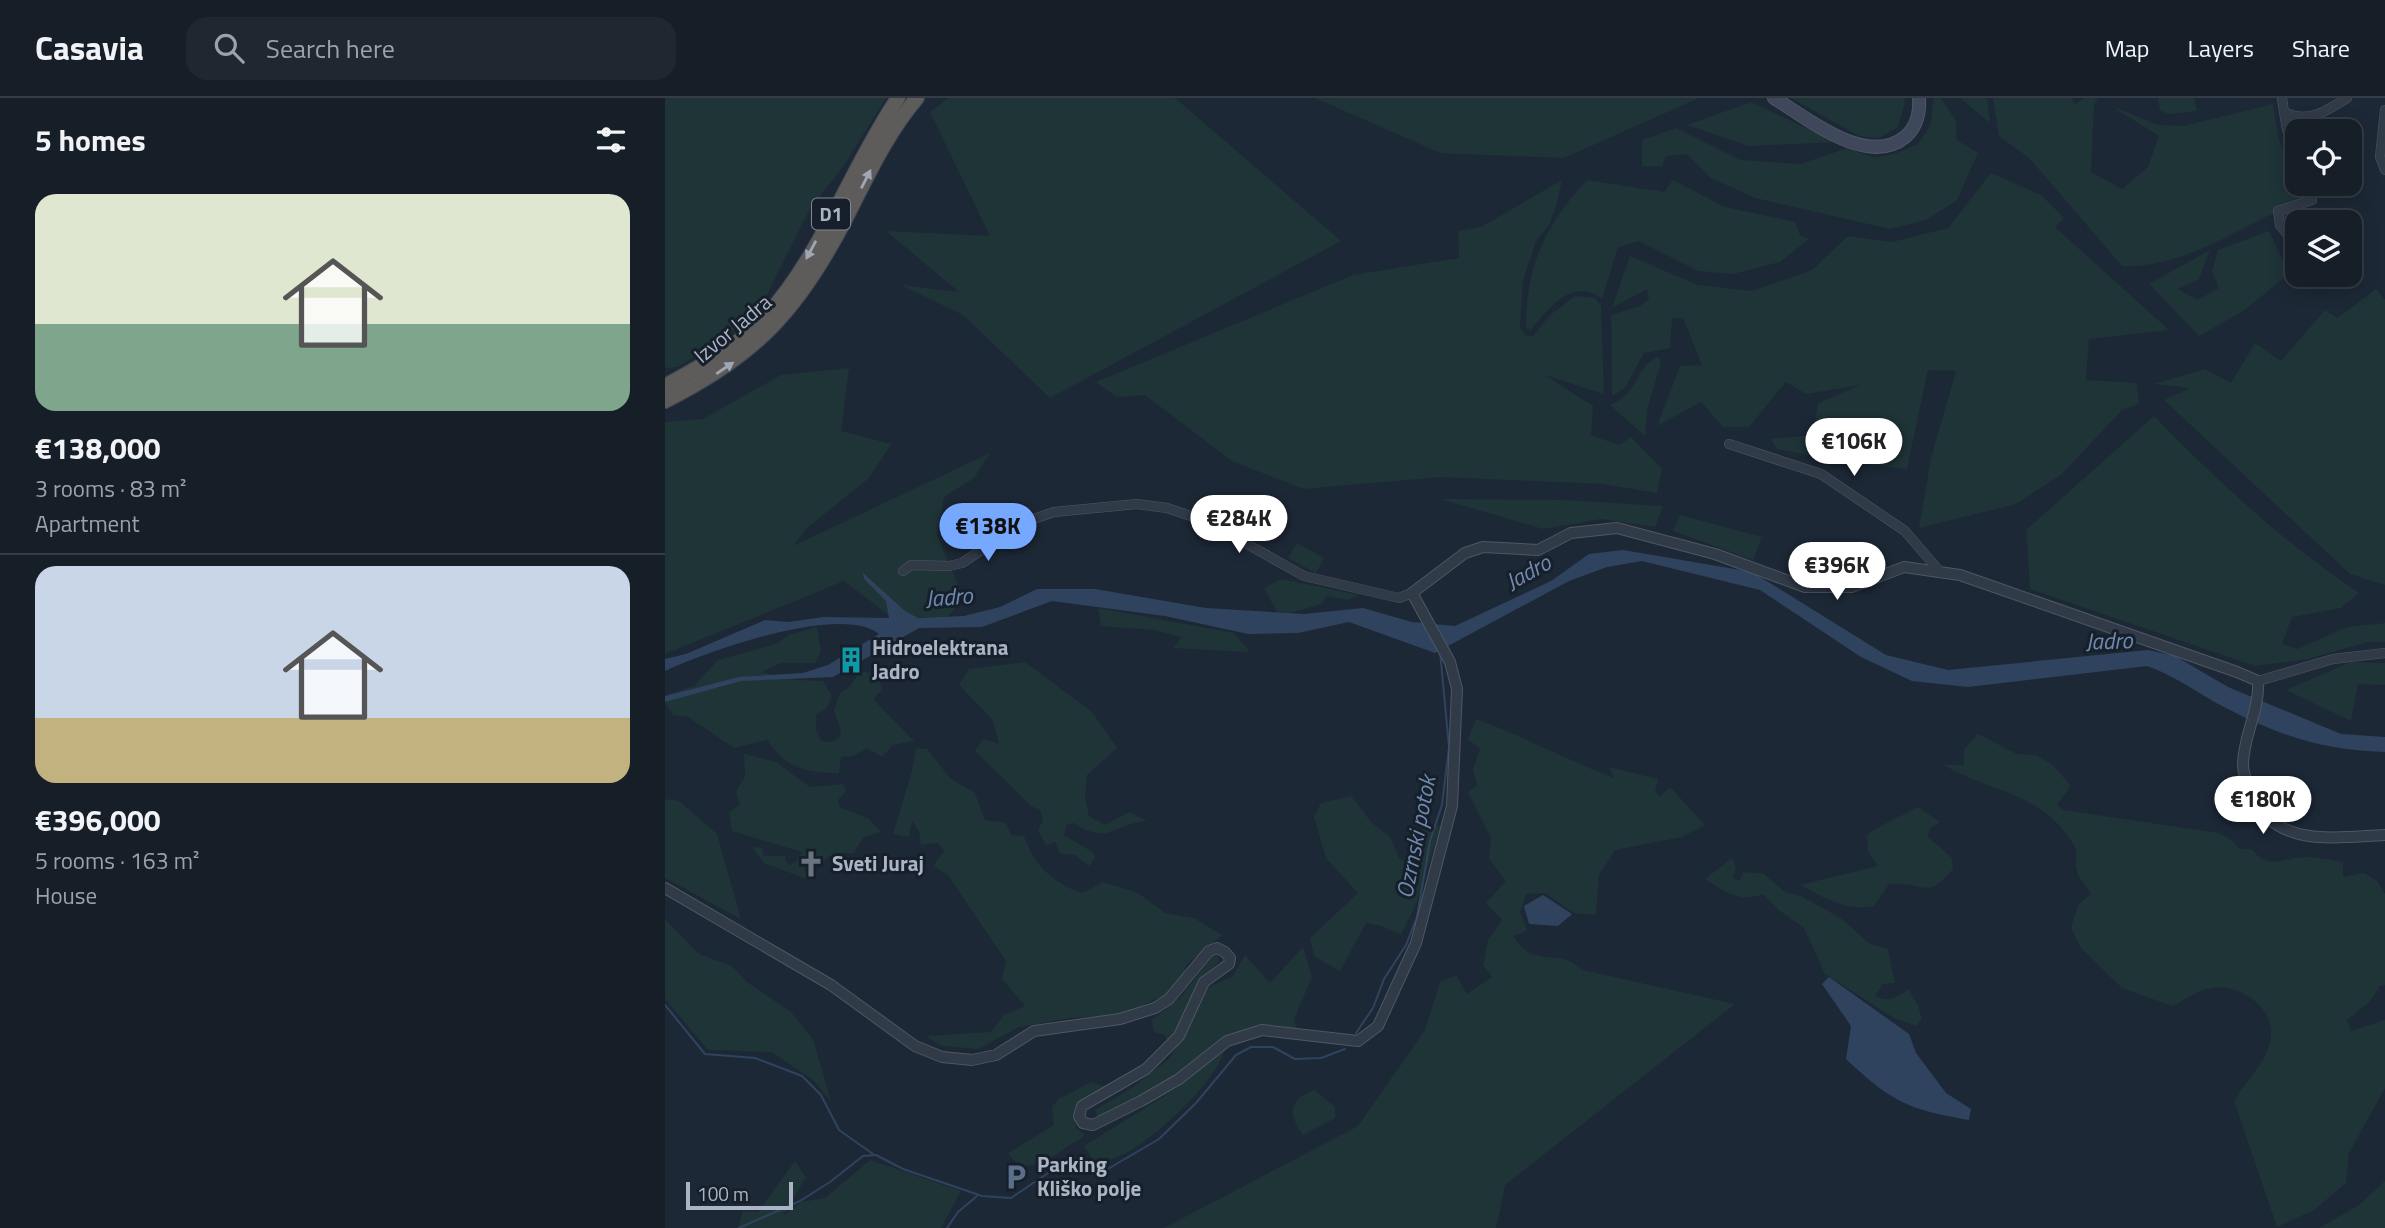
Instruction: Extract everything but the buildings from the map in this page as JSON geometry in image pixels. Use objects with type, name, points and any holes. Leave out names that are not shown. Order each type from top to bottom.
[{"type":"highway","name":"D1","points":[[785,305],[804,264],[885,130],[898,98]]},
{"type":"highway","name":"D1","points":[[885,130],[917,98]]},
{"type":"highway","name":"Izvor Jadra","points":[[665,386],[734,344],[785,305]]},
{"type":"highway","name":"Izvor Jadra","points":[[665,401],[708,379],[737,359],[785,305]]},
{"type":"main road","points":[[1773,98],[1853,143],[1876,148],[1899,142],[1910,133],[1917,120],[1919,98]]},
{"type":"street","points":[[2282,98],[2285,119]]},
{"type":"street","points":[[2284,113],[2299,119],[2320,115],[2347,98]]},
{"type":"street","points":[[2385,110],[2380,157],[2385,170]]},
{"type":"street","points":[[2285,231],[2280,225],[2278,211],[2312,200],[2312,196]]},
{"type":"street","points":[[1729,444],[1821,474],[1905,531],[1941,573]]},
{"type":"street","points":[[903,571],[911,565],[949,566],[962,563],[1022,523],[1054,512],[1137,503],[1167,508],[1206,521],[1304,576],[1399,598],[1412,593],[1465,553],[1483,547],[1538,550],[1571,533],[1617,528],[1715,554],[1805,587],[1852,587],[1904,567],[1941,573],[2014,592],[2258,681],[2333,659],[2385,653]]},
{"type":"street","points":[[665,888],[831,985],[915,1046],[942,1056],[972,1060],[996,1055],[1034,1031],[1120,1019],[1155,1008],[1183,986],[1209,951],[1217,948],[1225,951],[1230,958],[1229,964],[1204,982],[1179,1036],[1146,1069],[1082,1106],[1079,1116],[1083,1123],[1093,1125],[1179,1079],[1227,1041],[1262,1030],[1358,1041],[1378,1027],[1416,943],[1453,807],[1457,689],[1450,662],[1412,593]]},
{"type":"street","points":[[2258,681],[2259,699],[2243,765],[2257,805],[2271,823],[2292,833],[2315,838],[2385,835]]},
{"type":"green space","points":[[665,98],[886,98],[843,167],[811,207],[762,304],[727,337],[678,367],[665,368]]},
{"type":"green space","points":[[948,98],[1175,98],[1341,241],[1050,398],[963,315],[901,285],[959,292],[886,231],[990,236],[930,112]]},
{"type":"green space","points":[[1315,98],[1699,98],[1564,158],[1440,153]]},
{"type":"green space","points":[[1791,98],[1904,98],[1905,102],[1898,127],[1879,138],[1859,136]]},
{"type":"green space","points":[[1934,98],[1941,98],[1956,121],[1957,140],[1978,153],[1957,200],[1926,220],[1890,229],[1755,198],[1711,178],[1687,154],[1666,156],[1662,167],[1642,166],[1642,140],[1676,128],[1740,160],[1801,164],[1847,148],[1874,158],[1897,153],[1918,144],[1930,125]]},
{"type":"green space","points":[[1960,98],[1987,98],[1990,123]]},
{"type":"green space","points":[[1993,98],[2072,98],[2074,105],[2085,98],[2098,98],[2094,105],[2091,172],[2122,189],[2148,167],[2159,136],[2111,106],[2158,125],[2184,126],[2273,104],[2285,156],[2285,196],[2298,196],[2300,201],[2191,253],[2145,265],[2122,266],[2030,159],[1999,136]]},
{"type":"green space","points":[[2158,98],[2194,98],[2197,111],[2168,114],[2160,110]]},
{"type":"green space","points":[[1751,102],[1836,142],[1748,146],[1687,125]]},
{"type":"green space","points":[[1991,173],[2041,195],[2064,218],[2055,227],[2169,330],[2089,339],[2086,380],[2137,383],[2139,404],[2122,410],[2062,474],[2016,504],[1919,528],[1931,458],[1956,371],[1928,370],[1907,469],[1855,464],[1854,443],[1833,443],[1829,459],[1777,449],[1771,439],[1813,435],[1818,403],[1861,385],[1806,394],[1786,382],[1749,427],[1723,427],[1701,402],[1657,426],[1680,366],[1702,365],[1683,318],[1672,318],[1670,348],[1644,353],[1625,388],[1612,396],[1611,315],[1640,306],[1649,299],[1647,289],[1612,308],[1630,256],[1698,285],[1752,291],[1812,270],[1848,236],[1892,242],[1948,228]]},
{"type":"green space","points":[[1562,180],[1549,225],[1536,241],[1523,280],[1520,327],[1525,335],[1533,336],[1549,316],[1575,296],[1595,298],[1601,306],[1604,394],[1545,375],[1593,406],[1591,435],[1619,445],[1631,437],[1662,469],[1657,493],[1603,484],[1441,477],[1303,489],[1232,461],[1145,395],[1117,397],[1096,382],[1353,275],[1459,258],[1458,231],[1481,227]]},
{"type":"green space","points":[[1587,180],[1664,192],[1673,180],[1725,207],[1795,222],[1800,235],[1809,239],[1780,262],[1733,274],[1698,271],[1639,241],[1618,247],[1602,299],[1581,291],[1571,293],[1553,305],[1530,331],[1526,327],[1527,305],[1534,266],[1549,230]]},
{"type":"green space","points":[[2269,231],[2285,265],[2285,277],[2242,312],[2199,336],[2149,284],[2210,250],[2199,279],[2178,289],[2197,300],[2219,288],[2212,271],[2218,250]]},
{"type":"green space","points":[[2376,289],[2385,300],[2385,585],[2350,574],[2164,400],[2190,388],[2154,384],[2205,369],[2231,383],[2255,343],[2281,361],[2325,310],[2337,318]]},
{"type":"green space","points":[[1658,357],[1661,362],[1647,410],[1645,436],[1610,405],[1627,394],[1645,367]]},
{"type":"green space","points":[[849,368],[841,431],[891,444],[869,478],[807,528],[793,546],[990,453],[974,478],[944,497],[937,535],[963,597],[948,617],[891,617],[844,581],[665,654],[665,422],[703,419],[781,375]]},
{"type":"green space","points":[[2154,416],[2252,510],[2304,553],[2359,593],[2341,608],[2292,617],[2282,644],[2297,649],[2347,627],[2385,623],[2385,642],[2368,642],[2308,659],[2255,666],[2030,589],[2026,530]]},
{"type":"green space","points":[[1441,499],[1564,500],[1663,506],[1655,527],[1601,519],[1543,529]]},
{"type":"green space","points":[[1680,515],[1762,537],[1753,560],[1673,531]]},
{"type":"green space","points":[[1297,543],[1324,558],[1316,573],[1288,558]]},
{"type":"green space","points":[[1282,579],[1358,595],[1348,600],[1326,596],[1322,604],[1279,616],[1264,588]]},
{"type":"green space","points":[[1098,608],[1234,633],[1250,652],[1173,648],[1182,637],[1154,630],[1101,626]]},
{"type":"green space","points":[[817,627],[821,652],[815,663],[781,663],[761,672],[796,680],[823,681],[832,696],[827,708],[816,715],[816,730],[821,741],[831,742],[840,737],[841,730],[834,711],[840,693],[848,688],[861,671],[869,673],[875,676],[882,690],[873,699],[914,741],[893,745],[882,757],[867,748],[853,756],[841,757],[839,773],[816,772],[789,763],[767,740],[734,748],[688,717],[673,715],[666,704],[669,694],[694,686],[718,660],[776,644],[789,635]]},
{"type":"green space","points":[[1025,662],[1092,712],[1117,748],[1087,775],[1085,798],[1089,816],[1105,825],[1129,812],[1147,821],[1103,833],[1086,830],[1074,823],[1067,825],[1064,835],[1094,853],[1095,858],[1089,866],[1075,855],[1061,854],[1055,842],[1046,845],[1038,830],[1043,820],[1040,810],[1031,806],[975,751],[983,739],[999,744],[992,719],[959,685],[969,669]]},
{"type":"green space","points":[[2351,662],[2385,663],[2385,685],[2358,684],[2351,721],[2286,690]]},
{"type":"green space","points":[[1476,719],[1614,778],[1609,767],[1658,779],[1655,791],[1659,797],[1670,787],[1705,825],[1682,837],[1615,850],[1599,875],[1596,915],[1574,913],[1545,893],[1526,894],[1520,912],[1527,930],[1513,936],[1523,949],[1541,956],[1566,960],[1583,970],[1735,1004],[1505,1185],[1496,1228],[1164,1228],[1358,1126],[1425,1030],[1440,982],[1456,975],[1467,994],[1492,977],[1483,965],[1488,940],[1502,920],[1486,903],[1506,881],[1489,859],[1491,838],[1468,792],[1477,785],[1473,770],[1480,749],[1468,739]]},
{"type":"green space","points":[[1978,734],[2017,754],[2036,755],[2053,765],[2071,786],[2057,805],[2063,810],[2219,833],[2234,842],[2239,849],[2252,849],[2269,861],[2308,857],[2343,862],[2343,877],[2364,873],[2377,881],[2385,894],[2385,985],[2380,986],[2370,1001],[2347,1020],[2351,1031],[2385,1020],[2385,1088],[2349,1153],[2346,1183],[2314,1210],[2277,1227],[2234,1101],[2270,1045],[2270,1024],[2266,1014],[2250,998],[2229,988],[2206,989],[2172,1006],[2122,988],[2081,948],[2071,928],[2078,905],[2091,894],[2078,874],[2074,845],[2061,827],[2031,803],[1944,765],[1964,765],[1964,749]]},
{"type":"green space","points":[[916,748],[927,749],[951,779],[975,793],[985,820],[1005,823],[1012,835],[1024,836],[1039,864],[1062,884],[1082,893],[1103,882],[1138,893],[1165,913],[1194,918],[1222,935],[1186,965],[1182,979],[1169,993],[1121,1015],[1071,1018],[1019,1027],[978,1049],[942,1046],[925,1036],[991,1032],[1004,1015],[1025,1006],[1002,979],[1006,961],[948,875],[933,866],[944,851],[938,843],[921,845],[919,831],[912,821],[909,837],[893,834]]},
{"type":"green space","points":[[744,754],[776,762],[810,787],[843,784],[846,791],[838,800],[840,807],[869,819],[881,832],[864,837],[853,853],[835,853],[822,861],[808,855],[804,863],[807,879],[764,863],[752,847],[762,848],[764,856],[785,856],[790,865],[797,861],[802,852],[732,831],[729,813],[740,804],[736,792],[745,776]]},
{"type":"green space","points":[[1351,796],[1372,823],[1390,837],[1399,858],[1408,863],[1424,826],[1441,826],[1416,904],[1401,935],[1382,926],[1366,923],[1340,971],[1314,956],[1310,938],[1358,893],[1326,858],[1314,817],[1321,803]]},
{"type":"green space","points":[[665,799],[679,801],[717,834],[741,919],[665,878]]},
{"type":"green space","points":[[1918,807],[1940,822],[1931,828],[1927,836],[1952,858],[1953,869],[1936,885],[1924,888],[1889,884],[1874,906],[1854,907],[1835,902],[1800,885],[1878,866],[1868,852],[1867,835]]},
{"type":"green space","points":[[1732,858],[1736,867],[1733,878],[1740,881],[1743,872],[1764,874],[1785,892],[1801,896],[1842,919],[1870,944],[1888,949],[1895,983],[1883,984],[1875,996],[1892,998],[1908,989],[1918,1005],[1922,1019],[1916,1026],[1894,1018],[1825,974],[1804,928],[1780,911],[1763,894],[1740,897],[1705,879]]},
{"type":"green space","points":[[665,919],[699,954],[732,966],[747,982],[791,1012],[813,1039],[831,1101],[813,1080],[772,1052],[708,1050],[665,999]]},
{"type":"green space","points":[[1303,947],[1312,977],[1294,1019],[1297,1029],[1262,1024],[1223,1036],[1176,1075],[1098,1118],[1095,1110],[1132,1088],[1170,1058],[1209,987],[1233,976],[1245,955],[1270,983]]},
{"type":"green space","points":[[1214,955],[1218,956],[1219,962],[1198,980],[1181,1023],[1167,1042],[1165,1035],[1154,1032],[1152,1020],[1179,999]]},
{"type":"green space","points":[[1225,1047],[1211,1076],[1162,1127],[1128,1152],[1113,1159],[1094,1162],[1084,1146],[1174,1090]]},
{"type":"green space","points":[[1091,1082],[1108,1088],[1075,1106],[1076,1128],[1084,1134],[1082,1138],[1034,1165],[1024,1166],[1015,1162],[1008,1153],[1054,1125],[1052,1107],[1059,1099]]},
{"type":"green space","points":[[1314,1090],[1335,1107],[1335,1118],[1303,1135],[1295,1121],[1293,1108],[1299,1098]]},
{"type":"green space","points":[[870,1160],[961,1191],[941,1228],[738,1228],[743,1211],[758,1212],[795,1161],[806,1177],[783,1216],[801,1202],[825,1198]]},
{"type":"green space","points":[[2385,1181],[2385,1228],[2319,1228],[2359,1205]]},
{"type":"water","name":"Jadro","points":[[1623,550],[1752,572],[1886,655],[1948,670],[2148,650],[2175,656],[2228,687],[2341,734],[2385,737],[2385,752],[2341,748],[2302,740],[2244,717],[2147,666],[1968,687],[1912,681],[1861,657],[1760,590],[1642,561],[1607,567],[1569,581],[1435,653],[1349,622],[1298,633],[1248,634],[1165,616],[1052,601],[982,627],[919,628],[833,677],[741,681],[665,702],[665,696],[739,677],[803,673],[828,665],[879,634],[861,626],[835,624],[805,627],[741,643],[665,671],[665,659],[686,654],[765,620],[788,622],[824,617],[889,618],[886,601],[864,579],[863,573],[905,611],[918,618],[964,616],[1000,607],[1037,589],[1095,589],[1206,608],[1304,614],[1363,608],[1412,622],[1455,626],[1551,581],[1589,554]]},
{"type":"water","points":[[1543,895],[1572,914],[1558,926],[1529,924],[1524,906]]},
{"type":"water","points":[[1829,977],[1909,1034],[1916,1053],[1946,1093],[1971,1109],[1969,1120],[1930,1112],[1901,1101],[1876,1085],[1846,1059],[1851,1026],[1822,984]]},
{"type":"waterway","name":"Ozrnski potok","points":[[1356,1033],[1373,1008],[1384,979],[1406,945],[1417,917],[1430,841],[1442,805],[1449,747],[1440,651]]},
{"type":"waterway","points":[[665,1005],[705,1054],[755,1058],[802,1076],[821,1095],[839,1130],[873,1154]]},
{"type":"waterway","name":"Ozrnski potok","points":[[739,1228],[800,1201],[863,1156],[876,1155],[903,1169],[982,1196],[1011,1198],[1065,1164],[1106,1170],[1159,1139],[1196,1103],[1236,1055],[1251,1047],[1273,1047],[1295,1059],[1321,1058],[1345,1049]]},
{"type":"waterway","points":[[947,1228],[958,1212],[977,1196]]},
{"type":"place","name":"Hidroelektrana Jadro","points":[[851,660]]},
{"type":"place","name":"Sveti Juraj","points":[[811,864]]},
{"type":"place","name":"Parking Kliško polje","points":[[1016,1177]]}]
